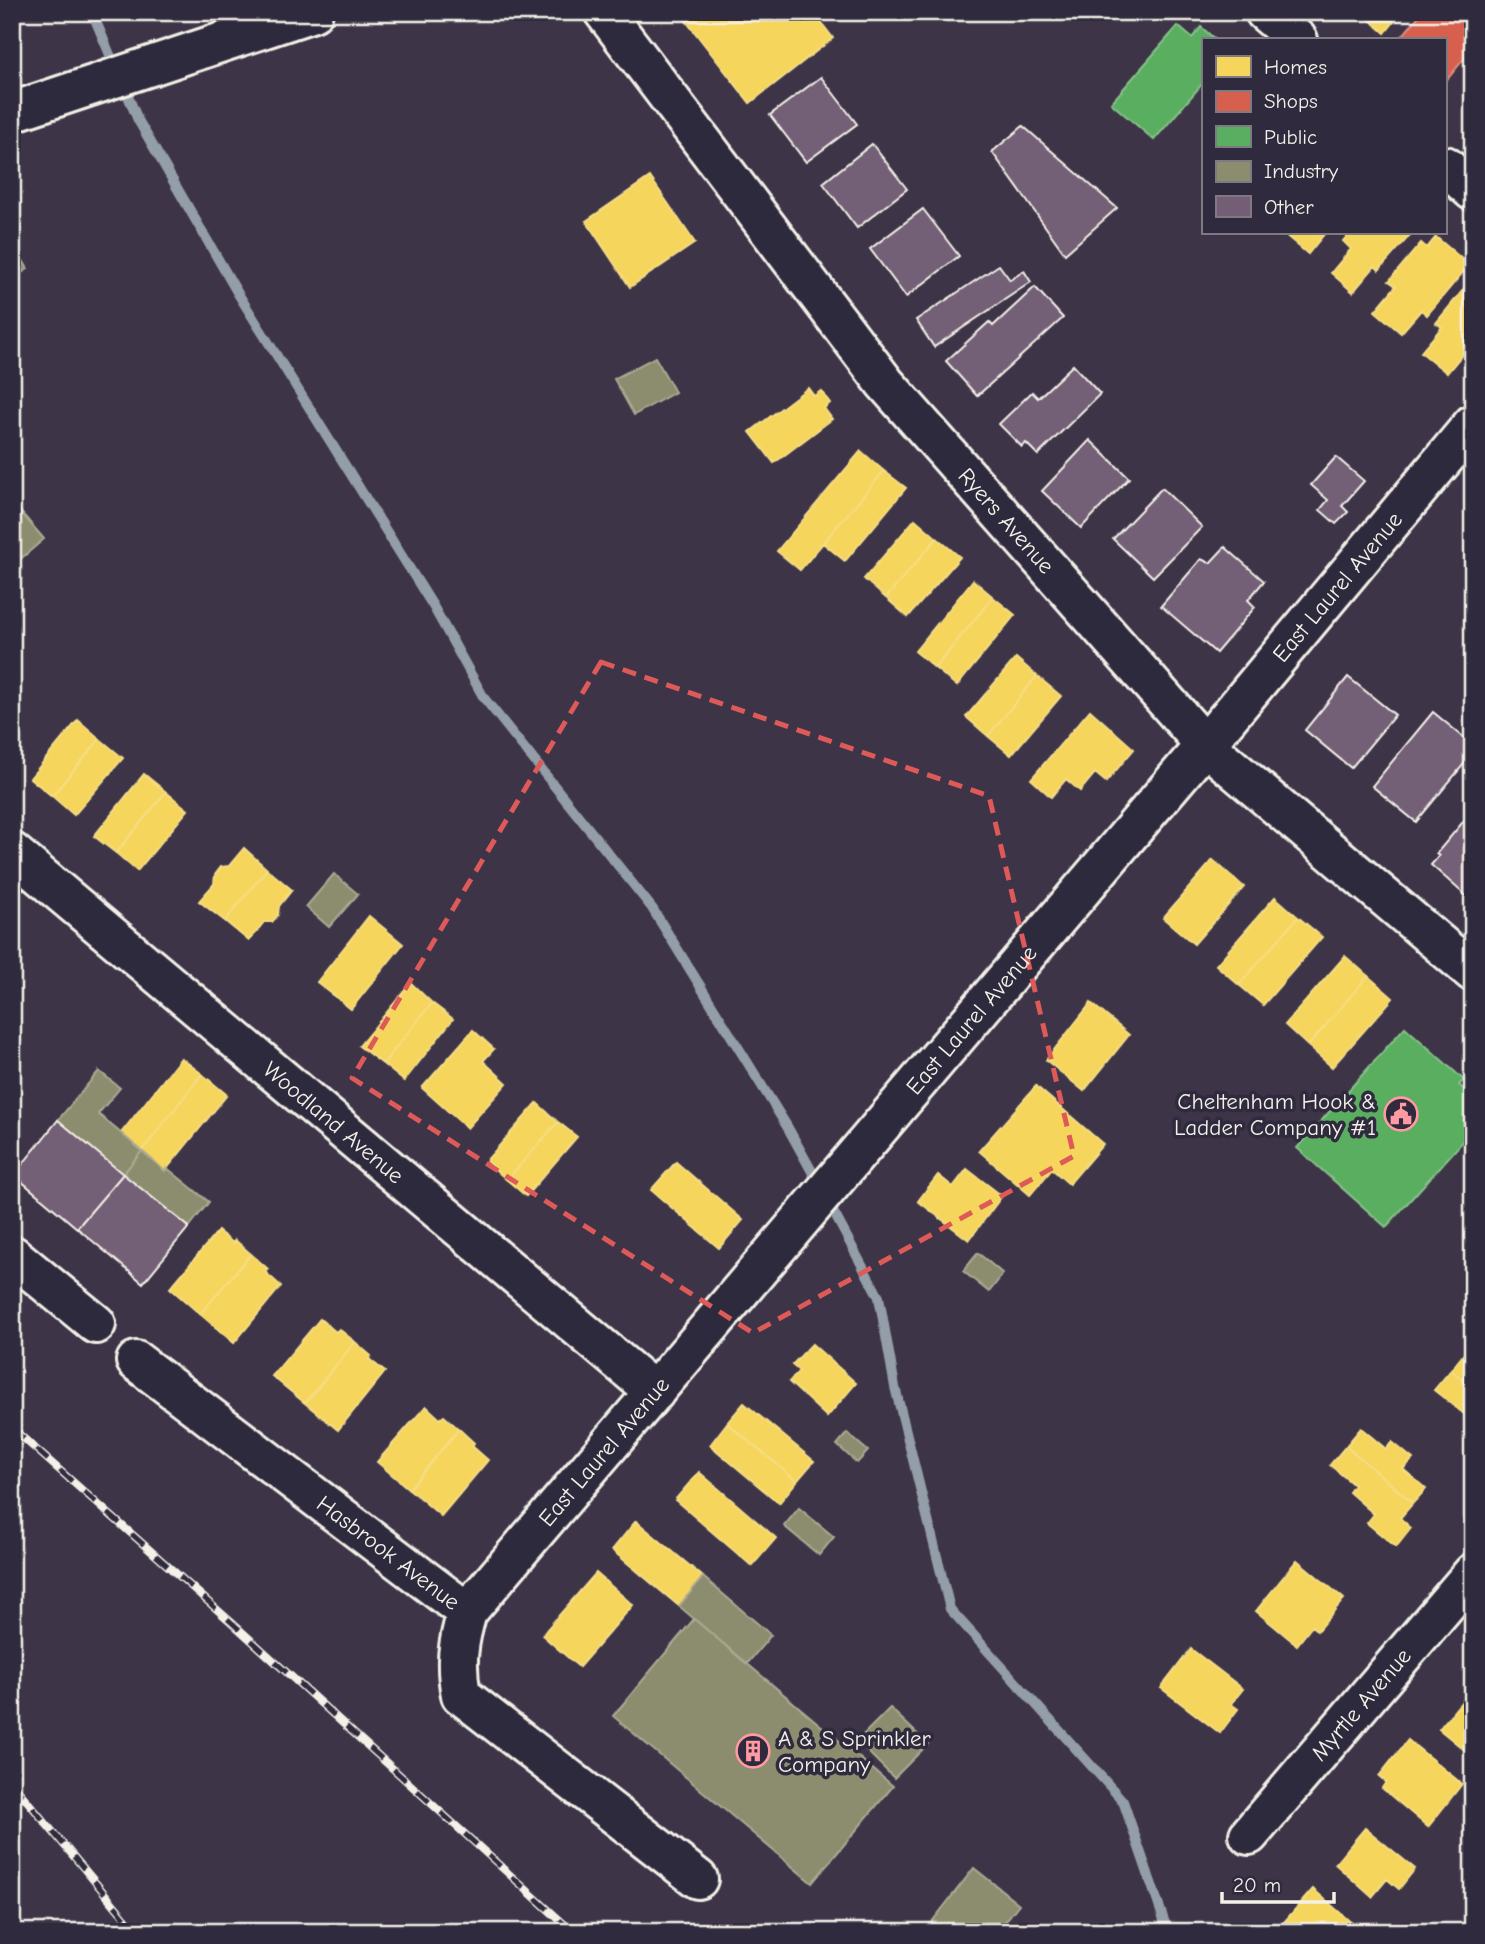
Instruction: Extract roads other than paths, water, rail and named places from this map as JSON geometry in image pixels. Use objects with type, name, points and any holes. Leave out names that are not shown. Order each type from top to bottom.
[{"type":"street","points":[[12,112],[313,12]]},
{"type":"street","name":"Ryers Avenue","points":[[604,12],[885,383],[1205,745],[1473,972]]},
{"type":"street","points":[[1265,12],[1296,38]]},
{"type":"street","points":[[1446,167],[1473,191]]},
{"type":"street","name":"East Laurel Avenue","points":[[467,1612],[1205,745],[1473,424]]},
{"type":"street","name":"Woodland Avenue","points":[[12,852],[655,1392]]},
{"type":"street","points":[[12,1255],[96,1324]]},
{"type":"street","name":"Hasbrook Avenue","points":[[136,1360],[467,1612],[459,1639],[457,1674],[461,1695],[698,1879]]},
{"type":"street","name":"Myrtle Avenue","points":[[1249,1835],[1473,1573]]},
{"type":"waterway","points":[[92,12],[116,69]]},
{"type":"waterway","points":[[123,84],[138,120],[237,292],[433,606],[484,698],[652,908],[788,1128],[820,1186]]},
{"type":"waterway","points":[[827,1200],[879,1297],[895,1387],[950,1609],[1123,1801],[1168,1932]]},
{"type":"railway","points":[[12,1428],[230,1621],[573,1932]]},
{"type":"railway","points":[[12,1783],[137,1932]]},
{"type":"place","name":"Cheltenham Hook & Ladder Company #1","points":[[1401,1114]]},
{"type":"place","name":"A & S Sprinkler Company","points":[[753,1751]]}]
